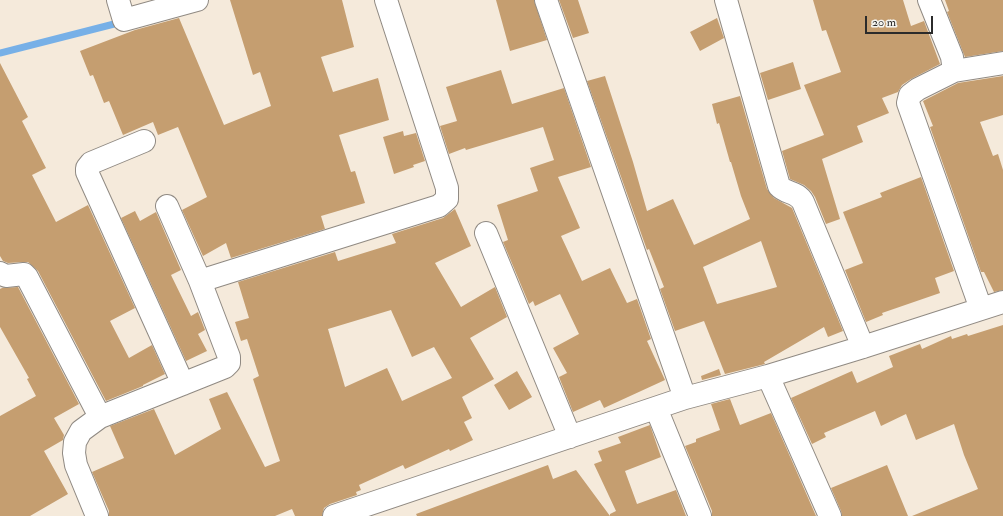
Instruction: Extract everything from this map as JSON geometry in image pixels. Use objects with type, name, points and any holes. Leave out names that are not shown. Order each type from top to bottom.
[{"type":"street","points":[[118,0],[124,20],[195,0]]},
{"type":"street","points":[[200,281],[438,206],[447,199],[448,188],[386,0]]},
{"type":"street","points":[[546,0],[685,398]]},
{"type":"street","points":[[726,0],[779,186],[783,190],[796,194],[803,202],[863,347]]},
{"type":"street","points":[[929,0],[952,57],[954,71]]},
{"type":"street","points":[[982,309],[908,103],[910,95],[918,89],[954,71],[1003,62]]},
{"type":"street","points":[[144,141],[91,163],[87,172],[183,384]]},
{"type":"street","points":[[97,516],[76,465],[74,453],[75,442],[81,431],[100,417],[225,367],[229,363],[230,357],[200,281],[167,206]]},
{"type":"street","points":[[486,233],[570,437]]},
{"type":"street","points":[[0,273],[6,276],[24,274],[27,277],[100,417]]},
{"type":"street","points":[[334,516],[685,398],[768,376],[1003,302]]},
{"type":"street","points":[[768,376],[830,516]]},
{"type":"street","points":[[656,408],[700,516]]},
{"type":"building","points":[[230,0],[342,0],[354,47],[321,57],[333,92],[378,78],[389,120],[339,135],[351,172],[355,171],[365,203],[321,216],[325,229],[231,258],[226,243],[203,256],[182,210],[207,197],[178,127],[158,135],[153,122],[123,135],[109,101],[104,103],[93,75],[90,76],[80,51],[135,30],[179,18],[224,125],[271,106],[260,72],[253,75]]},
{"type":"building","points":[[496,0],[534,0],[547,40],[510,51]]},
{"type":"building","points":[[559,0],[578,0],[589,33],[573,38]]},
{"type":"building","points":[[813,0],[903,0],[911,26],[924,21],[940,64],[902,85],[898,92],[882,98],[889,113],[857,126],[863,142],[822,159],[840,219],[826,224],[811,191],[804,185],[790,179],[782,151],[824,135],[804,85],[841,72],[826,30],[822,31]]},
{"type":"building","points":[[945,0],[1003,0],[1003,51],[965,57],[947,12],[949,11]]},
{"type":"building","points":[[717,18],[724,38],[700,51],[690,32]]},
{"type":"building","points":[[793,62],[801,89],[768,100],[760,73]]},
{"type":"building","points":[[0,63],[28,117],[22,121],[46,168],[32,175],[56,222],[88,205],[135,308],[110,321],[129,358],[152,345],[165,374],[143,386],[106,401],[38,271],[28,262],[8,263],[3,261],[0,256]]},
{"type":"building","points":[[501,70],[512,104],[564,88],[591,167],[558,177],[580,228],[561,236],[582,281],[610,268],[627,303],[637,299],[651,339],[647,341],[665,380],[604,408],[600,400],[573,412],[559,377],[567,373],[553,348],[579,334],[560,294],[535,306],[533,301],[529,304],[503,242],[508,240],[497,205],[538,191],[530,168],[554,160],[543,127],[466,150],[465,148],[449,154],[440,126],[457,121],[446,87]]},
{"type":"building","points":[[605,76],[647,211],[673,199],[694,245],[750,219],[730,162],[719,123],[717,124],[712,104],[740,96],[767,189],[774,198],[792,208],[843,331],[828,337],[824,327],[764,362],[765,364],[725,374],[704,321],[675,331],[660,289],[664,287],[649,249],[647,250],[587,81]],"holes":[[[761,241],[777,287],[717,304],[703,267]]]},
{"type":"building","points":[[1003,76],[1003,115],[980,122],[993,156],[998,154],[1003,170],[1003,290],[994,292],[984,272],[981,272],[930,127],[933,126],[923,101],[958,83]]},
{"type":"building","points":[[403,131],[404,136],[416,133],[425,161],[413,165],[414,167],[394,174],[383,137]]},
{"type":"building","points":[[921,177],[954,271],[935,278],[940,293],[882,313],[883,315],[866,322],[845,270],[863,263],[843,212],[882,197],[880,193]]},
{"type":"building","points":[[455,209],[471,246],[435,263],[461,307],[495,287],[507,317],[470,338],[494,379],[462,397],[472,418],[464,422],[473,440],[405,469],[403,465],[359,485],[361,490],[356,492],[357,495],[330,504],[324,508],[322,516],[295,516],[292,509],[275,516],[109,516],[109,511],[92,472],[124,458],[110,426],[154,409],[175,455],[221,429],[209,399],[227,392],[265,467],[280,461],[253,379],[259,376],[247,339],[241,341],[235,322],[249,318],[238,282],[335,252],[338,261],[396,243],[392,234],[443,218]],"holes":[[[391,310],[412,357],[434,347],[452,378],[402,401],[387,368],[345,387],[328,329]]]},
{"type":"building","points":[[135,211],[140,221],[156,212],[181,270],[171,275],[191,316],[198,312],[205,330],[198,334],[207,351],[186,361],[121,218]]},
{"type":"building","points":[[18,287],[79,404],[54,418],[64,435],[63,440],[44,451],[68,494],[30,516],[0,516],[0,416],[36,396],[27,379],[29,378],[0,327],[0,289]]},
{"type":"building","points":[[1003,325],[1003,516],[912,516],[978,489],[964,455],[954,424],[916,440],[906,414],[881,426],[875,411],[824,433],[826,437],[812,444],[791,398],[852,371],[857,383],[893,367],[889,356],[920,344],[922,349],[951,336],[952,339],[967,334],[968,336]]},
{"type":"building","points":[[719,369],[721,375],[702,380],[701,376]]},
{"type":"building","points":[[517,371],[532,397],[509,410],[494,385]]},
{"type":"building","points":[[730,399],[740,425],[771,413],[816,516],[712,516],[712,511],[685,446],[696,442],[696,439],[720,430],[711,404]]},
{"type":"building","points":[[650,425],[661,457],[625,471],[637,504],[676,490],[686,516],[610,516],[610,514],[616,511],[594,464],[602,461],[598,451],[621,443],[618,437]]},
{"type":"building","points":[[548,465],[553,479],[576,470],[610,516],[417,516],[416,514]]},
{"type":"building","points":[[887,465],[908,516],[842,516],[831,488]]},
{"type":"waterway","points":[[0,53],[122,22]]}]
